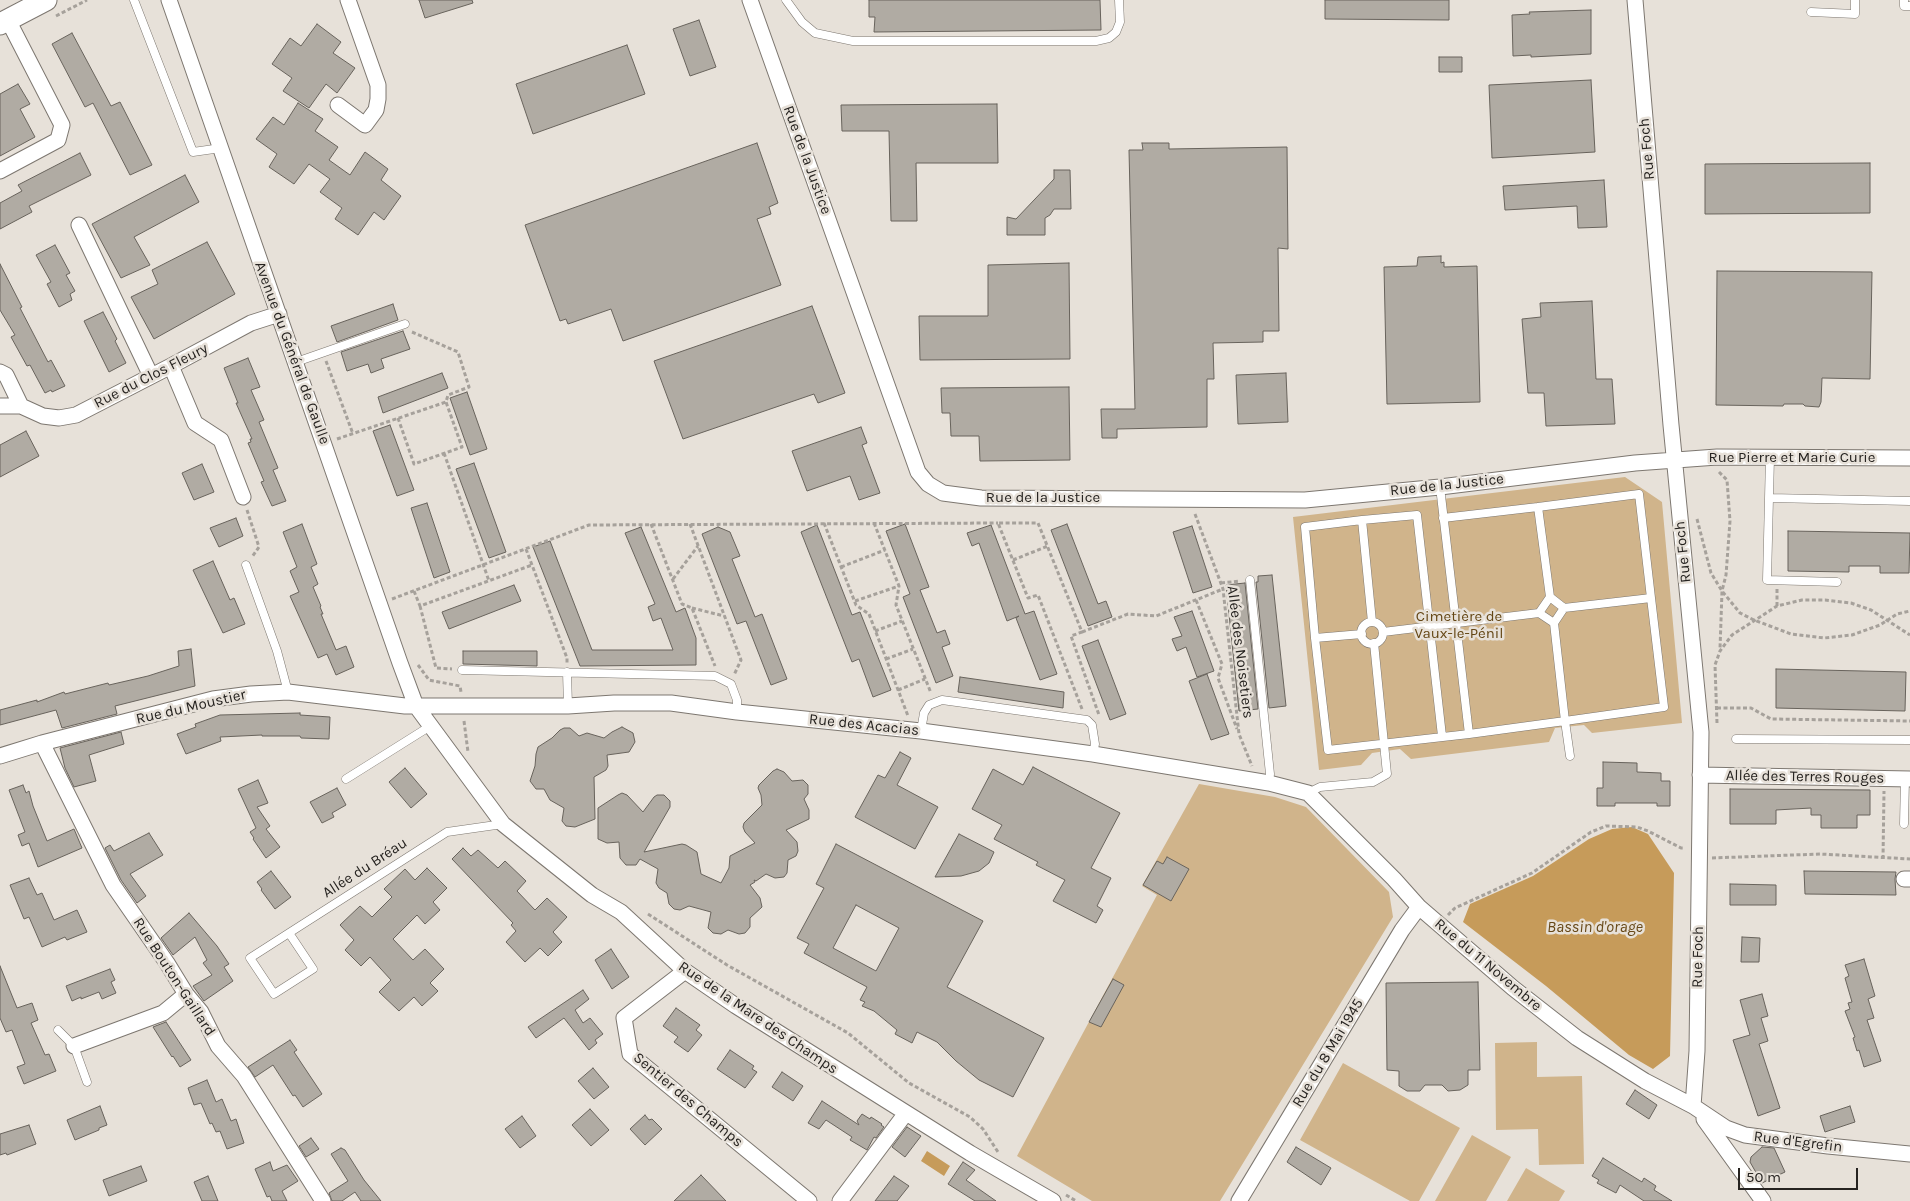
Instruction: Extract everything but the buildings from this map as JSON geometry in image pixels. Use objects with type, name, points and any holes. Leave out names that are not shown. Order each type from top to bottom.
[{"type":"street","points":[[0,170],[58,140],[62,125],[4,22],[46,0]]},
{"type":"street","name":"Avenue du Général de Gaulle","points":[[169,0],[296,362],[331,441],[380,604],[416,706]]},
{"type":"street","points":[[338,105],[365,125],[376,110],[378,99],[378,85],[348,0]]},
{"type":"street","name":"Rue de la Justice","points":[[750,0],[918,472],[922,479],[943,493],[981,498],[1305,500],[1440,487],[1635,463],[1675,460]]},
{"type":"street","name":"Rue Foch","points":[[1634,0],[1700,732],[1697,1051],[1693,1106]]},
{"type":"street","points":[[79,225],[151,376]]},
{"type":"street","name":"Rue du Clos Fleury","points":[[0,406],[21,406],[43,416],[59,418],[76,414],[251,323],[279,314]]},
{"type":"street","points":[[171,366],[195,423],[222,440],[243,498]]},
{"type":"street","points":[[0,372],[6,376],[21,406]]},
{"type":"street","name":"Rue Pierre et Marie Curie","points":[[1675,460],[1717,456],[1910,458]]},
{"type":"street","name":"Rue du Moustier","points":[[0,756],[42,743],[213,700],[251,694],[288,692],[416,706]]},
{"type":"street","name":"Rue des Acacias","points":[[416,706],[568,706],[614,703],[671,703],[737,712],[914,730],[1094,754],[1250,779],[1308,793]]},
{"type":"street","name":"Rue de la Mare des Champs","points":[[416,706],[432,725],[503,824],[592,895],[621,912],[685,970],[822,1062],[970,1153],[1053,1201]]},
{"type":"street","name":"Rue Bouton-Gaillard","points":[[42,743],[113,885],[167,962],[186,994],[201,1012],[218,1046],[244,1076],[323,1201]]},
{"type":"street","name":"Allée des Terres Rouges","points":[[1700,775],[1907,779]]},
{"type":"street","name":"Rue du 11 Novembre","points":[[1308,793],[1420,907],[1513,988],[1577,1038],[1644,1081],[1693,1106]]},
{"type":"street","name":"Rue du 8 Mai 1945","points":[[1239,1201],[1402,930],[1420,907]]},
{"type":"street","name":"Sentier des Champs","points":[[685,970],[624,1018],[630,1054],[809,1201]]},
{"type":"street","points":[[74,1046],[163,1013],[186,994]]},
{"type":"street","points":[[1693,1106],[1763,1201]]},
{"type":"street","name":"Rue d'Egrefin","points":[[1693,1106],[1726,1128],[1745,1135],[1910,1154]]},
{"type":"street","points":[[840,1201],[906,1113]]},
{"type":"lane","points":[[134,0],[193,152],[221,148]]},
{"type":"lane","points":[[786,0],[802,22],[816,33],[853,41],[1096,41],[1110,38],[1116,32],[1120,22],[1119,0]]},
{"type":"lane","points":[[1810,12],[1855,14],[1855,0]]},
{"type":"lane","points":[[1904,0],[1904,6],[1910,6]]},
{"type":"lane","points":[[296,362],[405,324]]},
{"type":"lane","points":[[1770,457],[1767,580],[1837,582]]},
{"type":"lane","points":[[1440,487],[1469,734]]},
{"type":"lane","points":[[1442,736],[1417,514],[1305,527],[1328,750],[1385,742],[1469,734],[1664,707],[1638,494],[1443,518]]},
{"type":"lane","points":[[1770,498],[1910,501]]},
{"type":"lane","points":[[1538,507],[1550,597],[1539,613]]},
{"type":"lane","points":[[1362,520],[1372,622]]},
{"type":"lane","points":[[246,565],[277,651],[288,692]]},
{"type":"lane","points":[[1250,580],[1270,774],[1269,783]]},
{"type":"lane","points":[[1550,597],[1564,608],[1651,598]]},
{"type":"lane","points":[[1564,608],[1554,623],[1570,756]]},
{"type":"lane","points":[[1383,632],[1539,613],[1554,623]]},
{"type":"lane","points":[[1372,622],[1379,625],[1383,632],[1382,638],[1374,643],[1366,641],[1362,634],[1363,627],[1372,622]]},
{"type":"lane","points":[[1315,638],[1362,634]]},
{"type":"lane","points":[[1308,793],[1320,787],[1373,782],[1387,774],[1374,643]]},
{"type":"lane","points":[[462,670],[715,676],[730,684],[737,700],[737,712]]},
{"type":"lane","points":[[567,672],[568,706]]},
{"type":"lane","points":[[914,730],[929,705],[942,700],[1090,723],[1095,744],[1094,754]]},
{"type":"lane","points":[[346,779],[432,725]]},
{"type":"lane","points":[[1736,739],[1910,740]]},
{"type":"lane","points":[[1904,824],[1907,779]]},
{"type":"lane","name":"Allée du Bréau","points":[[289,932],[313,969],[274,994],[250,958],[289,932],[447,832],[503,824]]},
{"type":"lane","points":[[58,1030],[74,1046],[87,1082]]},
{"type":"path","points":[[398,418],[414,464],[462,447],[446,402],[448,395],[469,387],[458,352],[410,331],[405,324]]},
{"type":"path","points":[[323,352],[353,434]]},
{"type":"path","points":[[331,441],[446,402]]},
{"type":"path","points":[[331,441],[334,430]]},
{"type":"path","points":[[331,441],[341,448]]},
{"type":"path","points":[[444,453],[489,581]]},
{"type":"path","points":[[1717,456],[1718,472],[1727,480],[1730,521],[1726,575],[1722,591],[1720,651]]},
{"type":"path","points":[[243,498],[259,548],[246,565]]},
{"type":"path","name":"Allée des Noisetiers","points":[[1190,499],[1223,589],[1239,734],[1253,764],[1250,779]]},
{"type":"path","points":[[1697,518],[1702,545],[1711,573],[1722,591],[1740,613],[1754,620],[1791,634],[1824,638],[1852,635],[1880,625],[1897,614],[1910,611]]},
{"type":"path","points":[[380,604],[589,525],[1038,522],[1082,632]]},
{"type":"path","points":[[824,523],[854,601],[856,605],[868,614],[876,631],[914,730]]},
{"type":"path","points":[[874,523],[900,586],[896,605],[935,703]]},
{"type":"path","points":[[998,523],[1028,598],[1038,595],[1090,723],[1101,720],[1071,636],[1128,614],[1156,616],[1223,589]]},
{"type":"path","points":[[651,524],[682,604],[724,616]]},
{"type":"path","points":[[690,524],[741,660],[730,684]]},
{"type":"path","points":[[672,579],[698,546]]},
{"type":"path","points":[[1013,560],[1048,546]]},
{"type":"path","points":[[526,549],[567,658],[567,672]]},
{"type":"path","points":[[841,566],[885,550]]},
{"type":"path","points":[[420,606],[532,565]]},
{"type":"path","points":[[1221,583],[1250,580]]},
{"type":"path","points":[[854,601],[900,586]]},
{"type":"path","points":[[391,589],[395,599]]},
{"type":"path","points":[[414,591],[420,606],[436,668],[462,670]]},
{"type":"path","points":[[1196,600],[1222,664],[1218,678],[1239,734]]},
{"type":"path","points":[[1717,727],[1715,665],[1720,651],[1732,635],[1777,606],[1802,600],[1851,603],[1871,610],[1910,635]]},
{"type":"path","points":[[692,608],[714,662],[715,676]]},
{"type":"path","points":[[876,631],[902,621]]},
{"type":"path","points":[[886,659],[913,649]]},
{"type":"path","points":[[414,659],[429,680],[460,686],[470,761],[451,752]]},
{"type":"path","points":[[898,690],[926,679]]},
{"type":"path","points":[[1717,708],[1751,708],[1771,719],[1910,721]]},
{"type":"path","points":[[1883,859],[1884,778]]},
{"type":"path","points":[[1439,924],[1455,908],[1532,873],[1591,832],[1606,826],[1637,827],[1680,848],[1699,854],[1820,854],[1910,859]]},
{"type":"path","points":[[644,912],[727,965],[848,1033],[909,1083],[970,1117],[983,1130],[1002,1156]]},
{"type":"green space","name":"Cimetière de Vaux-le-Pénil","points":[[1625,477],[1662,502],[1682,723],[1592,733],[1584,725],[1555,728],[1549,742],[1411,759],[1400,749],[1372,753],[1361,765],[1319,770],[1293,517]]},
{"type":"green space","points":[[1199,784],[1275,797],[1306,807],[1389,892],[1393,917],[1220,1201],[1092,1201],[1017,1156],[1157,895],[1142,886]]},
{"type":"green space","points":[[1537,1042],[1537,1077],[1582,1076],[1584,1164],[1539,1165],[1538,1129],[1496,1130],[1495,1043]]},
{"type":"green space","points":[[1343,1063],[1460,1128],[1419,1201],[1410,1201],[1300,1140]]},
{"type":"green space","points":[[1472,1135],[1511,1157],[1486,1201],[1435,1201]]},
{"type":"green space","points":[[1526,1168],[1565,1191],[1559,1201],[1507,1201]]},
{"type":"water","name":"Bassin d'orage","points":[[1632,827],[1648,834],[1674,873],[1670,1056],[1653,1069],[1629,1055],[1546,986],[1463,922],[1470,904],[1533,876],[1589,839],[1612,829]]},
{"type":"water","points":[[927,1151],[950,1166],[944,1176],[921,1161]]}]
